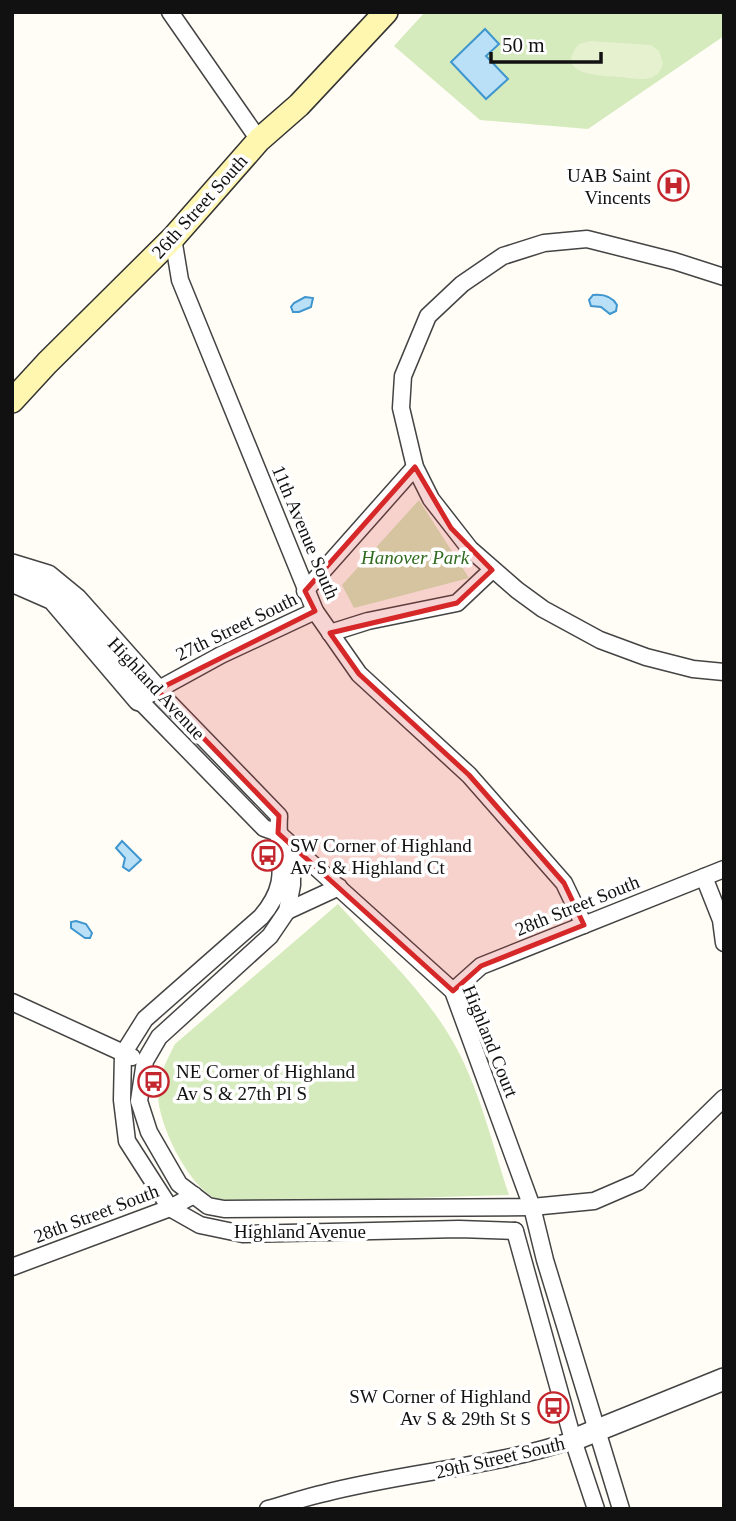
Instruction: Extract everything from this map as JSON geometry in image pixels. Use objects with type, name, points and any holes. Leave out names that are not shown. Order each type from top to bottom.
[{"type":"main road","name":"26th Street South","points":[[12,401],[173,238],[258,141],[299,105],[386,12]]},
{"type":"street","points":[[170,12],[258,141]]},
{"type":"street","name":"11th Avenue South","points":[[173,238],[180,280],[316,611],[359,674],[468,775],[564,883],[584,925]]},
{"type":"street","points":[[724,277],[587,239],[544,243],[503,256],[462,284],[428,316],[403,376],[401,408],[415,467],[431,499],[452,527],[492,570],[543,609],[600,640],[646,657],[693,669],[724,672]]},
{"type":"street","name":"27th Street South","points":[[306,591],[415,467]]},
{"type":"street","name":"Highland Avenue","points":[[12,565],[48,576],[76,599],[148,695]]},
{"type":"street","points":[[330,633],[368,621],[457,603],[492,570]]},
{"type":"street","name":"Highland Avenue","points":[[12,581],[54,599],[148,695],[264,828],[278,832],[292,867],[292,886],[287,911],[270,936],[159,1037],[145,1061],[139,1101],[149,1132],[179,1184],[208,1206],[224,1209],[532,1206],[594,1201],[638,1182],[724,1098]]},
{"type":"street","name":"27th Street South","points":[[148,695],[221,655],[316,611]]},
{"type":"street","points":[[123,1054],[145,1019],[261,917],[274,902],[281,880],[282,858],[278,832]]},
{"type":"street","name":"Highland Court","points":[[278,832],[453,991],[532,1206]]},
{"type":"street","name":"28th Street South","points":[[453,991],[481,966],[724,869]]},
{"type":"street","points":[[704,877],[721,920],[724,943]]},
{"type":"street","name":"Highland Avenue","points":[[287,911],[339,887]]},
{"type":"street","points":[[12,1002],[123,1054],[145,1061]]},
{"type":"street","name":"Highland Avenue","points":[[123,1054],[122,1100],[127,1141],[170,1208],[200,1225],[243,1234],[458,1229],[514,1231]]},
{"type":"street","name":"28th Street South","points":[[12,1266],[170,1208],[194,1195]]},
{"type":"street","points":[[532,1206],[514,1231],[573,1440],[596,1509]]},
{"type":"street","points":[[532,1206],[545,1259],[621,1509]]},
{"type":"street","name":"29th Street South","points":[[268,1509],[326,1492],[548,1448],[724,1379]]},
{"type":"highlighted area","points":[[415,467],[451,528],[492,570],[457,603],[330,633],[359,674],[469,775],[564,883],[584,925],[481,966],[453,991],[278,833],[279,816],[157,690],[315,611],[305,591]]},
{"type":"green space","points":[[425,12],[724,12],[724,36],[588,129],[480,120],[394,46]]},
{"type":"green space","points":[[590,41],[651,45],[659,51],[663,64],[661,70],[653,77],[645,79],[583,72],[571,62],[572,54],[579,44]]},
{"type":"green space","name":"Hanover Park","points":[[419,500],[469,578],[354,608],[342,585]]},
{"type":"green space","points":[[338,904],[417,991],[457,1049],[473,1084],[509,1195],[243,1203],[214,1198],[192,1178],[184,1165],[163,1122],[158,1096],[161,1076],[175,1044]]},
{"type":"water","points":[[485,29],[499,44],[486,56],[508,79],[486,99],[451,62]]},
{"type":"water","points":[[593,295],[610,298],[617,305],[616,311],[610,314],[601,307],[591,306],[589,300]]},
{"type":"water","points":[[305,297],[313,298],[311,307],[293,312],[291,307],[294,303]]},
{"type":"water","points":[[122,841],[141,860],[129,871],[123,867],[125,858],[116,848]]},
{"type":"water","points":[[71,922],[86,924],[92,933],[90,938],[85,938],[71,928]]},
{"type":"place","name":"UAB Saint Vincents","points":[[674,186]]},
{"type":"place","name":"SW Corner of Highland Av S & Highland Ct","points":[[267,856]]},
{"type":"place","name":"NE Corner of Highland Av S & 27th Pl S","points":[[153,1082]]},
{"type":"place","name":"SW Corner of Highland Av S & 29th St S","points":[[554,1407]]}]
